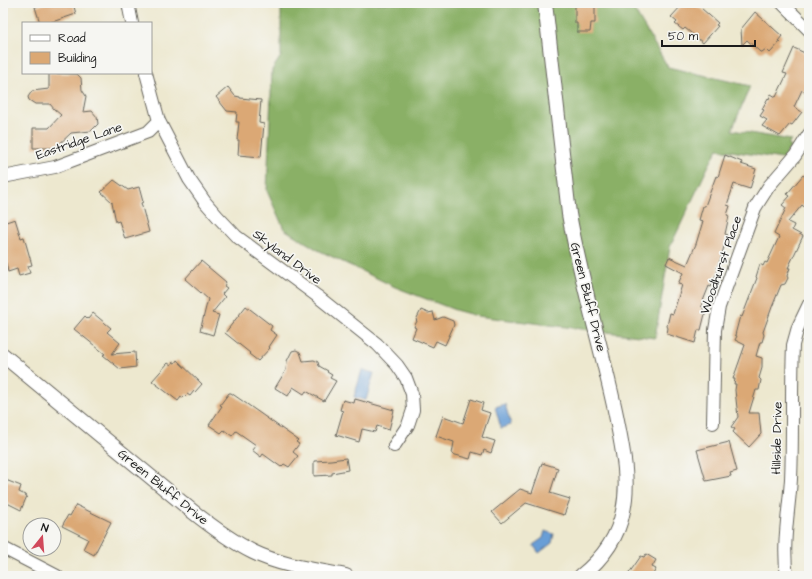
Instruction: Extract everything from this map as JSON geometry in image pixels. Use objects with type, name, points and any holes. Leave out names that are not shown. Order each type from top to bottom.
[{"type":"street","points":[[128,3],[132,22]]},
{"type":"street","name":"Green Bluff Drive","points":[[545,3],[569,214],[574,243],[609,380],[626,480],[626,494],[623,511],[615,534],[603,555],[582,576]]},
{"type":"street","points":[[782,3],[809,30]]},
{"type":"street","name":"Skyland Drive","points":[[146,74],[159,121],[189,178],[205,202],[236,236],[317,296],[377,344],[397,365],[406,378],[412,394],[414,410],[408,425],[394,446]]},
{"type":"street","name":"Eastridge Lane","points":[[3,178],[55,167],[148,132],[159,121]]},
{"type":"street","name":"Woodhurst Place","points":[[713,423],[715,330],[719,307],[755,208],[768,186],[795,156],[809,134]]},
{"type":"street","name":"Hillside Drive","points":[[787,576],[786,548],[791,480],[793,345],[798,327],[809,304]]},
{"type":"street","name":"Green Bluff Drive","points":[[3,355],[222,534],[254,553],[271,560],[295,567],[346,576]]},
{"type":"street","points":[[3,548],[57,576]]},
{"type":"green space","points":[[281,3],[634,3],[633,8],[668,67],[750,86],[732,130],[791,140],[788,146],[791,147],[782,159],[718,149],[670,247],[655,338],[477,316],[455,310],[395,287],[318,250],[284,229],[267,191],[272,70],[281,56]]},
{"type":"water","points":[[362,370],[374,373],[366,400],[354,397]]},
{"type":"water","points":[[505,404],[511,425],[501,428],[495,407]]},
{"type":"water","points":[[545,531],[554,534],[552,543],[539,553],[533,545],[543,538]]},
{"type":"building","points":[[46,3],[73,3],[76,14],[52,22],[40,22],[35,7]]},
{"type":"building","points":[[575,3],[595,3],[595,23],[591,23],[590,32],[577,32],[577,23],[575,23]]},
{"type":"building","points":[[688,3],[694,3],[718,23],[716,25],[718,26],[703,43],[685,28],[683,30],[675,24],[677,22],[671,17],[682,5],[684,7]]},
{"type":"building","points":[[755,12],[782,36],[778,41],[780,42],[770,53],[766,49],[760,52],[747,40],[742,45],[741,29]]},
{"type":"building","points":[[794,48],[809,55],[809,84],[805,92],[802,90],[794,107],[802,112],[792,125],[790,124],[780,136],[762,126],[767,120],[760,116],[764,110],[762,109],[771,94],[776,97],[787,74],[783,73]]},
{"type":"building","points":[[49,74],[77,74],[81,78],[82,90],[86,96],[83,112],[92,111],[97,117],[98,124],[91,131],[71,133],[55,148],[33,148],[33,128],[49,128],[61,115],[50,104],[35,104],[29,100],[28,97],[32,91],[49,89]]},
{"type":"building","points":[[228,87],[235,96],[240,98],[261,100],[259,123],[264,124],[261,157],[238,155],[239,140],[237,140],[239,122],[236,122],[237,112],[227,111],[216,97]]},
{"type":"building","points":[[725,155],[742,162],[741,164],[756,169],[750,189],[734,184],[727,205],[730,206],[727,215],[729,216],[725,234],[727,235],[717,268],[719,268],[711,287],[709,286],[701,306],[704,307],[702,313],[705,314],[701,330],[698,330],[695,343],[667,334],[670,313],[673,314],[682,285],[678,284],[683,273],[666,264],[669,257],[687,265],[696,244],[703,221],[699,220],[703,206],[705,206],[716,176],[718,177]]},
{"type":"building","points":[[803,175],[809,180],[809,211],[802,205],[788,222],[794,225],[792,230],[803,236],[788,268],[790,268],[787,276],[788,278],[785,284],[781,285],[772,307],[763,332],[764,335],[762,342],[760,342],[756,356],[762,358],[762,368],[759,378],[761,380],[759,390],[756,390],[749,413],[759,413],[761,434],[749,447],[733,432],[735,429],[731,427],[738,417],[735,390],[736,384],[734,384],[735,379],[733,379],[745,345],[735,340],[737,336],[735,335],[740,316],[742,317],[757,278],[760,264],[763,266],[765,262],[767,263],[779,237],[774,234],[786,208],[782,205],[790,196],[787,194]]},
{"type":"building","points":[[114,180],[128,190],[139,187],[143,202],[141,203],[149,232],[125,239],[119,221],[116,222],[112,202],[101,192]]},
{"type":"building","points":[[15,219],[21,238],[24,237],[32,265],[28,266],[30,273],[19,276],[17,269],[8,272],[6,263],[3,264],[3,223]]},
{"type":"building","points":[[201,261],[226,282],[224,286],[227,288],[222,294],[225,297],[212,313],[219,315],[213,335],[200,331],[208,299],[185,279]]},
{"type":"building","points":[[246,306],[272,326],[270,330],[277,335],[269,347],[270,348],[258,361],[225,333]]},
{"type":"building","points":[[421,310],[428,313],[433,312],[435,320],[443,317],[453,321],[454,325],[445,345],[436,341],[433,347],[412,338],[416,328],[414,327],[417,321],[416,320]]},
{"type":"building","points":[[93,313],[111,328],[107,332],[120,343],[112,354],[135,352],[136,367],[120,369],[103,355],[105,354],[74,329],[85,316],[88,319]]},
{"type":"building","points":[[296,350],[300,352],[303,361],[314,360],[318,362],[319,366],[332,375],[330,378],[336,381],[324,401],[306,391],[304,394],[293,387],[288,396],[275,388],[286,370],[287,361],[292,351]]},
{"type":"building","points":[[177,360],[202,384],[190,396],[187,394],[183,398],[181,397],[178,401],[152,381],[168,363],[171,365]]},
{"type":"building","points":[[229,393],[298,440],[296,442],[299,444],[293,452],[298,456],[289,467],[284,464],[281,467],[263,454],[261,457],[252,450],[256,445],[236,431],[232,436],[224,430],[221,433],[209,425],[222,406],[220,405]]},
{"type":"building","points":[[355,399],[394,410],[389,430],[377,426],[375,432],[362,429],[359,442],[336,435],[343,411],[340,410],[343,400],[354,403]]},
{"type":"building","points":[[471,399],[483,403],[481,410],[490,413],[482,437],[495,441],[491,453],[484,450],[482,455],[472,452],[470,459],[452,454],[454,442],[436,436],[443,416],[463,423]]},
{"type":"building","points":[[729,442],[737,471],[730,473],[731,476],[706,481],[697,450]]},
{"type":"building","points":[[346,458],[348,470],[332,473],[332,475],[314,476],[314,461]]},
{"type":"building","points":[[542,463],[558,468],[550,493],[570,499],[564,515],[526,503],[502,523],[492,512],[520,489],[532,493]]},
{"type":"building","points":[[3,479],[21,486],[19,492],[27,496],[21,510],[3,501]]},
{"type":"building","points":[[76,505],[111,522],[94,555],[83,549],[88,539],[62,526],[68,515],[70,516]]},
{"type":"building","points":[[646,554],[656,560],[652,567],[656,569],[652,576],[627,576],[641,556],[644,557]]}]
